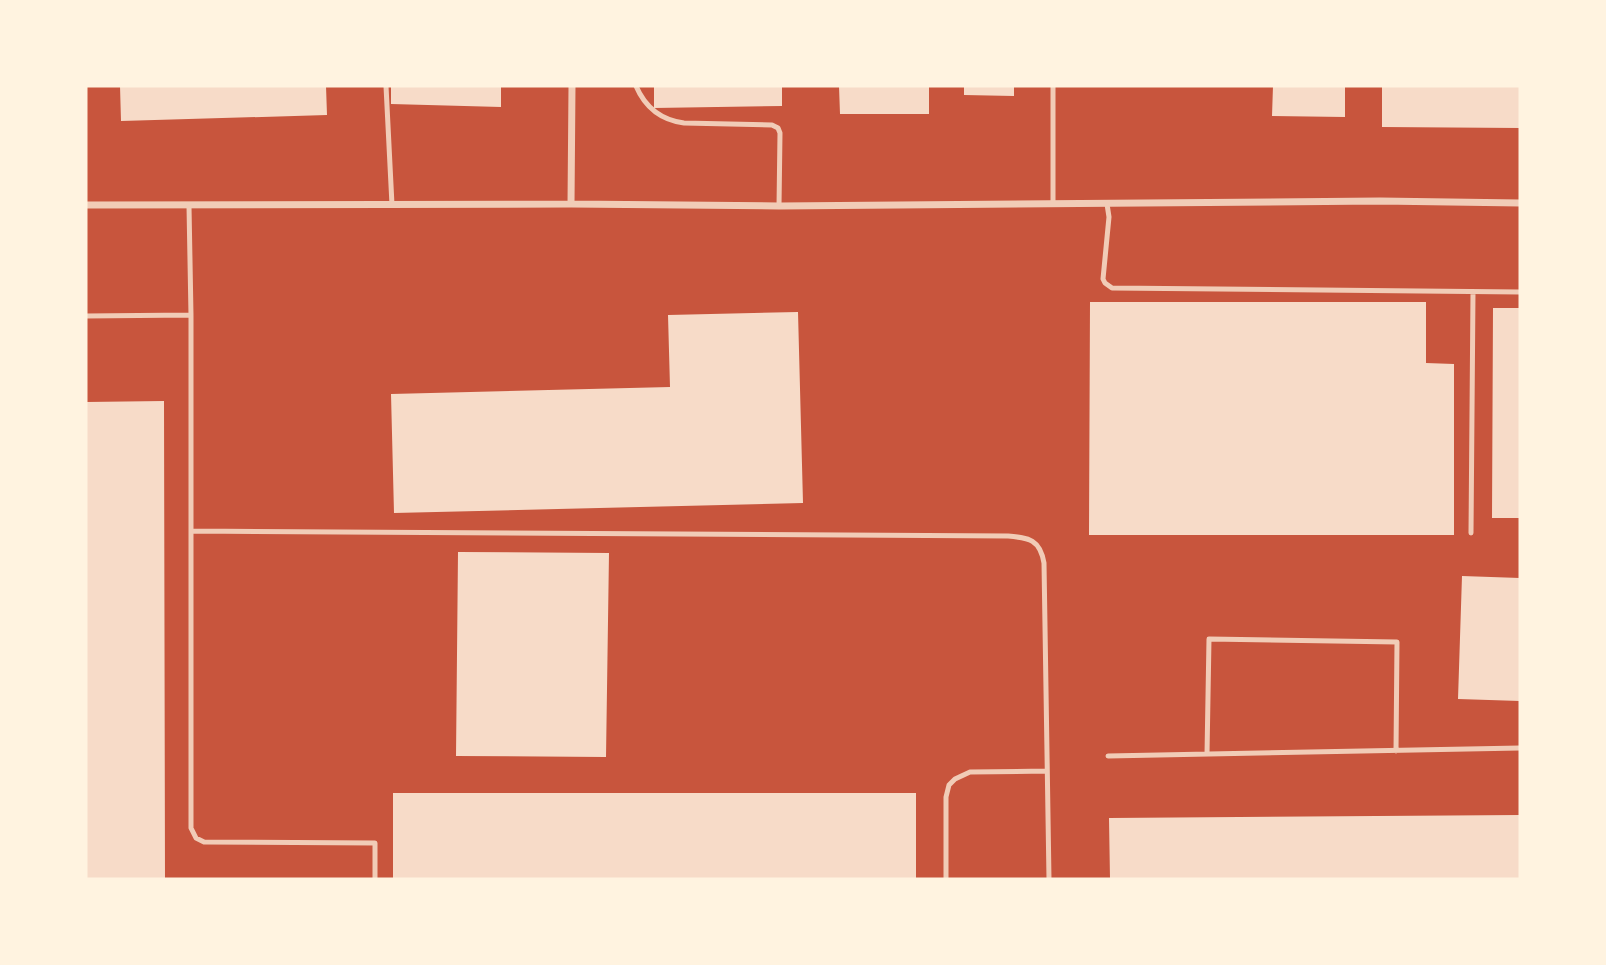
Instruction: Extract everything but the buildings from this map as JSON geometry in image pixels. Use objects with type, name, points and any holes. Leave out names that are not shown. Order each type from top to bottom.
[{"type":"street","points":[[571,204],[572,86]]},
{"type":"street","points":[[86,205],[779,206],[1380,201],[1520,203]]},
{"type":"lane","points":[[386,86],[392,205]]},
{"type":"lane","points":[[636,86],[641,99],[657,114],[670,121],[772,125],[778,128],[779,206]]},
{"type":"lane","points":[[1053,86],[1053,204]]},
{"type":"lane","points":[[1107,204],[1109,217],[1103,279],[1112,288],[1520,292]]},
{"type":"lane","points":[[189,206],[191,828],[196,838],[204,842],[375,843],[375,879]]},
{"type":"lane","points":[[1471,533],[1474,292]]},
{"type":"lane","points":[[86,316],[191,315]]},
{"type":"lane","points":[[191,531],[995,536],[1033,541],[1042,552],[1044,563],[1049,879]]},
{"type":"lane","points":[[1207,754],[1209,639],[1397,642],[1396,751]]},
{"type":"lane","points":[[1108,756],[1520,748]]},
{"type":"lane","points":[[946,879],[946,797],[949,785],[970,772],[1047,772]]}]
